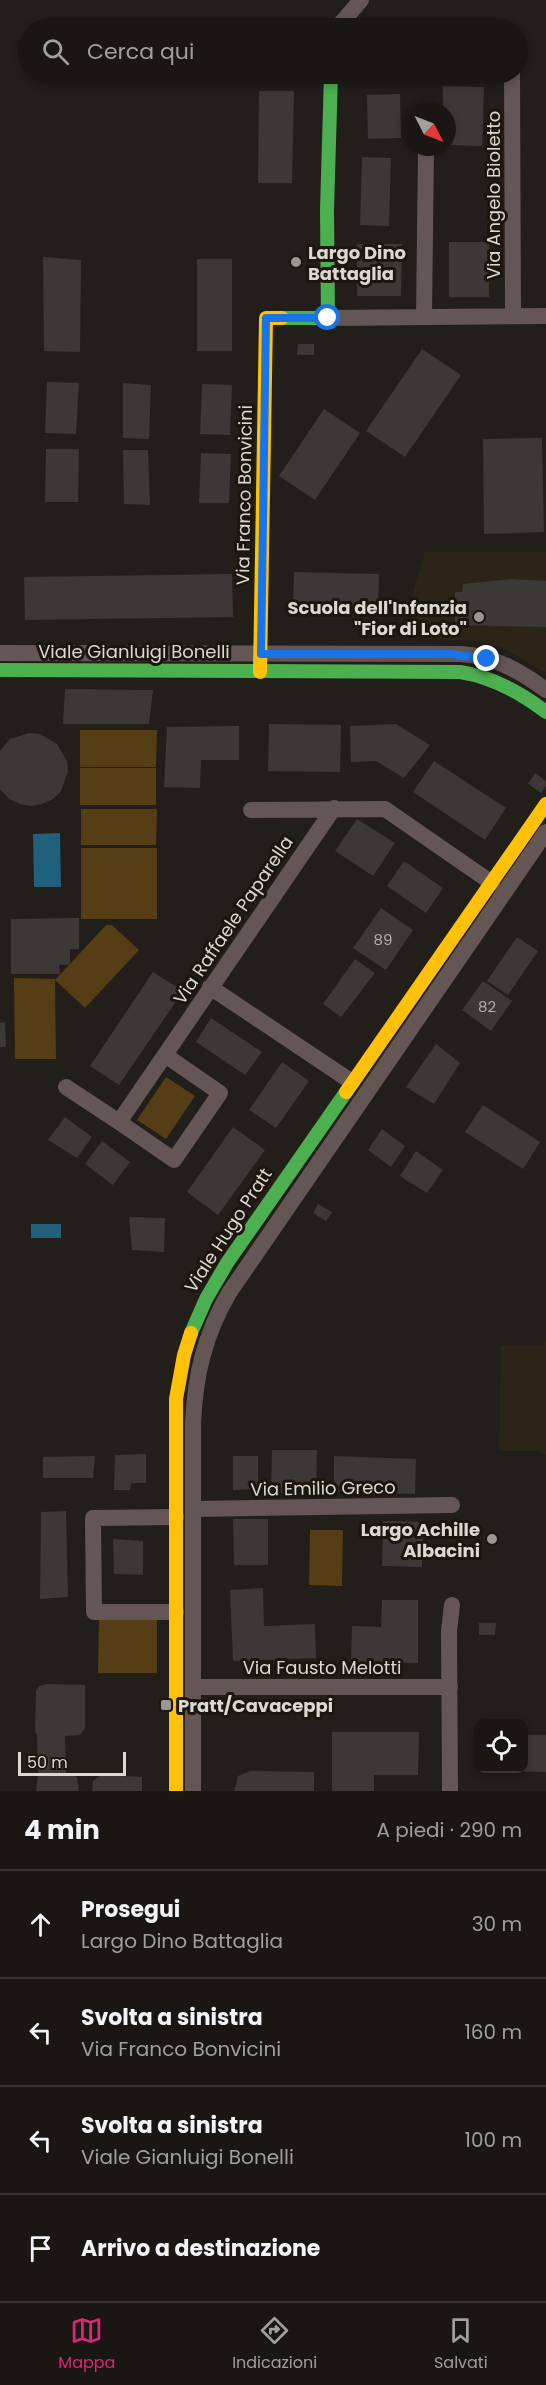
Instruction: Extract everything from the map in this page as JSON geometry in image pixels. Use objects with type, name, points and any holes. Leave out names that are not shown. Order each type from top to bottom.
[{"type":"street","points":[[346,18],[361,0]]},
{"type":"street","points":[[331,84],[327,221],[334,317],[546,316]]},
{"type":"street","name":"Via Angelo Bioletto","points":[[513,84],[513,316]]},
{"type":"street","points":[[424,316],[426,156]]},
{"type":"street","name":"Via Franco Bonvicini","points":[[260,672],[266,318],[334,317]]},
{"type":"street","name":"Viale Gianluigi Bonelli","points":[[0,653],[468,655],[510,667],[546,690]]},
{"type":"street","name":"Viale Gianluigi Bonelli","points":[[0,670],[442,671],[477,674],[511,687],[546,712]]},
{"type":"street","name":"Viale Hugo Pratt","points":[[176,1791],[177,1391],[180,1365],[195,1318],[221,1273],[546,804]]},
{"type":"street","name":"Via Raffaele Paparella","points":[[120,1122],[334,808]]},
{"type":"street","name":"Via Raffaele Paparella","points":[[251,810],[385,809],[492,884]]},
{"type":"street","name":"Viale Hugo Pratt","points":[[193,1791],[194,1390],[203,1350],[213,1323],[229,1293],[546,832]]},
{"type":"street","points":[[210,987],[352,1082]]},
{"type":"street","points":[[66,1087],[174,1160],[220,1094],[165,1055]]},
{"type":"street","name":"Via Emilio Greco","points":[[194,1509],[452,1505]]},
{"type":"street","points":[[176,1517],[93,1518],[94,1612],[176,1611]]},
{"type":"street","points":[[450,1791],[452,1605]]},
{"type":"street","name":"Via Fausto Melotti","points":[[194,1687],[450,1687]]},
{"type":"shaded area","name":"Scuola dell'Infanzia \"Fior di Loto\"","points":[[425,552],[546,552],[546,673],[503,648],[477,641],[412,638],[412,596]]},
{"type":"shaded area","points":[[80,730],[157,730],[156,767],[80,767]]},
{"type":"shaded area","points":[[80,768],[156,768],[156,805],[80,805]]},
{"type":"shaded area","points":[[81,809],[157,809],[156,845],[81,845]]},
{"type":"shaded area","points":[[81,848],[157,848],[157,919],[81,919]]},
{"type":"shaded area","points":[[106,925],[112,925],[139,950],[85,1008],[55,980],[56,1059],[15,1059],[14,978],[56,979]]},
{"type":"shaded area","points":[[166,1077],[195,1096],[166,1139],[137,1120]]},
{"type":"shaded area","points":[[546,1340],[546,1455],[539,1451],[499,1451],[501,1346],[542,1346]]},
{"type":"shaded area","points":[[310,1530],[343,1530],[342,1586],[309,1585]]},
{"type":"shaded area","points":[[99,1620],[157,1620],[157,1673],[98,1673]]},
{"type":"water","points":[[60,833],[61,887],[34,887],[33,834]]},
{"type":"water","points":[[31,1224],[61,1224],[61,1238],[31,1238]]},
{"type":"building","points":[[443,86],[484,87],[482,146],[456,145],[456,102],[443,102]]},
{"type":"building","points":[[259,91],[294,91],[292,183],[258,183]]},
{"type":"building","points":[[400,94],[401,138],[368,139],[367,95]]},
{"type":"building","points":[[362,157],[391,158],[389,226],[360,225]]},
{"type":"building","points":[[449,242],[489,242],[489,297],[449,297]]},
{"type":"building","points":[[357,244],[402,244],[401,296],[357,296]]},
{"type":"building","points":[[43,257],[81,260],[80,352],[44,351]]},
{"type":"building","points":[[197,259],[232,259],[232,351],[197,351]]},
{"type":"building","points":[[298,344],[314,344],[314,355],[297,355]]},
{"type":"building","points":[[422,349],[461,375],[405,457],[366,431]]},
{"type":"building","points":[[47,382],[79,383],[76,434],[45,433]]},
{"type":"building","points":[[123,383],[151,385],[149,439],[123,438]]},
{"type":"building","points":[[202,384],[232,385],[230,435],[200,434]]},
{"type":"building","points":[[324,409],[360,433],[315,500],[279,476]]},
{"type":"building","points":[[542,438],[544,532],[484,534],[483,439]]},
{"type":"building","points":[[46,449],[79,449],[78,502],[45,502]]},
{"type":"building","points":[[123,450],[148,450],[150,505],[124,504]]},
{"type":"building","points":[[201,453],[231,454],[229,503],[199,503]]},
{"type":"building","points":[[294,572],[379,574],[378,609],[293,608]]},
{"type":"building","points":[[232,574],[233,617],[25,620],[24,577]]},
{"type":"building","points":[[512,579],[546,581],[546,627],[455,625],[455,592],[462,592],[463,584]]},
{"type":"building","points":[[65,689],[153,690],[149,724],[63,724]]},
{"type":"building","points":[[269,724],[341,725],[340,772],[268,771]]},
{"type":"building","points":[[396,724],[430,745],[404,778],[376,761],[351,762],[350,726]]},
{"type":"building","points":[[239,726],[239,760],[201,760],[200,788],[164,787],[167,727]]},
{"type":"building","points":[[29,733],[40,734],[57,744],[67,761],[68,771],[61,791],[53,799],[31,806],[9,799],[0,789],[0,751],[10,739]]},
{"type":"building","points":[[434,761],[506,808],[485,840],[413,792]]},
{"type":"building","points":[[535,773],[546,781],[546,786],[541,793],[528,784]]},
{"type":"building","points":[[357,819],[395,843],[373,876],[335,851]]},
{"type":"building","points":[[404,861],[443,888],[426,913],[387,886]]},
{"type":"building","points":[[381,908],[413,930],[386,970],[353,948]]},
{"type":"building","points":[[79,918],[79,949],[70,949],[70,965],[59,965],[60,974],[11,974],[11,919]]},
{"type":"building","points":[[517,937],[538,951],[508,995],[487,981]]},
{"type":"building","points":[[355,959],[375,973],[341,1017],[323,1004]]},
{"type":"building","points":[[153,972],[183,991],[119,1085],[90,1066]]},
{"type":"building","points":[[483,981],[512,1001],[491,1031],[462,1010]]},
{"type":"building","points":[[211,1018],[262,1052],[245,1075],[196,1042]]},
{"type":"building","points":[[5,1022],[6,1047],[0,1047],[0,1023]]},
{"type":"building","points":[[436,1044],[460,1063],[434,1104],[406,1087]]},
{"type":"building","points":[[282,1062],[309,1081],[276,1128],[249,1110]]},
{"type":"building","points":[[483,1105],[540,1142],[523,1169],[465,1132]]},
{"type":"building","points":[[65,1117],[92,1137],[77,1158],[48,1140]]},
{"type":"building","points":[[233,1127],[265,1150],[218,1215],[187,1192]]},
{"type":"building","points":[[382,1129],[405,1146],[391,1167],[368,1150]]},
{"type":"building","points":[[102,1141],[130,1162],[113,1185],[85,1164]]},
{"type":"building","points":[[416,1151],[443,1170],[427,1193],[400,1176]]},
{"type":"building","points":[[318,1204],[332,1212],[326,1221],[313,1213]]},
{"type":"building","points":[[129,1217],[165,1218],[164,1252],[132,1250]]},
{"type":"building","points":[[272,1450],[317,1450],[316,1493],[271,1493]]},
{"type":"building","points":[[146,1454],[146,1483],[131,1483],[130,1490],[114,1490],[115,1455]]},
{"type":"building","points":[[95,1456],[93,1478],[43,1478],[43,1457]]},
{"type":"building","points":[[233,1456],[258,1456],[258,1489],[233,1490]]},
{"type":"building","points":[[334,1456],[416,1459],[415,1494],[334,1492]]},
{"type":"building","points":[[66,1511],[68,1597],[40,1599],[41,1512]]},
{"type":"building","points":[[233,1519],[268,1519],[268,1565],[234,1565]]},
{"type":"building","points":[[383,1521],[423,1522],[422,1567],[382,1566]]},
{"type":"building","points":[[113,1539],[143,1541],[143,1575],[114,1574]]},
{"type":"building","points":[[263,1588],[264,1626],[315,1624],[316,1658],[233,1661],[230,1590]]},
{"type":"building","points":[[382,1600],[418,1600],[418,1663],[351,1663],[352,1626],[381,1627]]},
{"type":"building","points":[[479,1623],[496,1623],[495,1635],[479,1635]]},
{"type":"building","points":[[46,1684],[85,1685],[85,1728],[80,1735],[65,1736],[66,1776],[74,1775],[77,1778],[79,1791],[36,1791],[38,1774],[35,1731],[36,1691],[39,1686]]},
{"type":"building","points":[[332,1732],[419,1732],[418,1775],[374,1775],[374,1791],[332,1791]]},
{"type":"building","points":[[528,1735],[546,1735],[546,1772],[528,1772]]},
{"type":"building","points":[[250,1771],[314,1772],[314,1791],[234,1791],[238,1776]]},
{"type":"building","points":[[101,1775],[142,1777],[142,1791],[92,1791],[93,1781]]},
{"type":"traffic: fast","points":[[282,318],[328,318],[327,210],[331,84]]},
{"type":"traffic: fast","points":[[0,670],[460,672],[506,686],[546,712]]},
{"type":"traffic: fast","points":[[191,1333],[206,1299],[227,1263],[346,1092]]},
{"type":"traffic: slow","points":[[260,672],[266,318],[282,318]]},
{"type":"traffic: slow","points":[[346,1092],[546,804]]},
{"type":"traffic: slow","points":[[176,1791],[176,1399],[184,1355],[191,1333]]},
{"type":"place","name":"Largo Dino Battaglia","points":[[296,262]]},
{"type":"place","name":"Scuola dell'Infanzia \"Fior di Loto\"","points":[[479,617]]},
{"type":"place","name":"Largo Achille Albacini","points":[[492,1539]]},
{"type":"place","name":"Pratt/Cavaceppi","points":[[166,1705]]},
{"type":"route","points":[[328,318],[266,318],[261,654],[420,653],[468,655],[487,659]]}]
